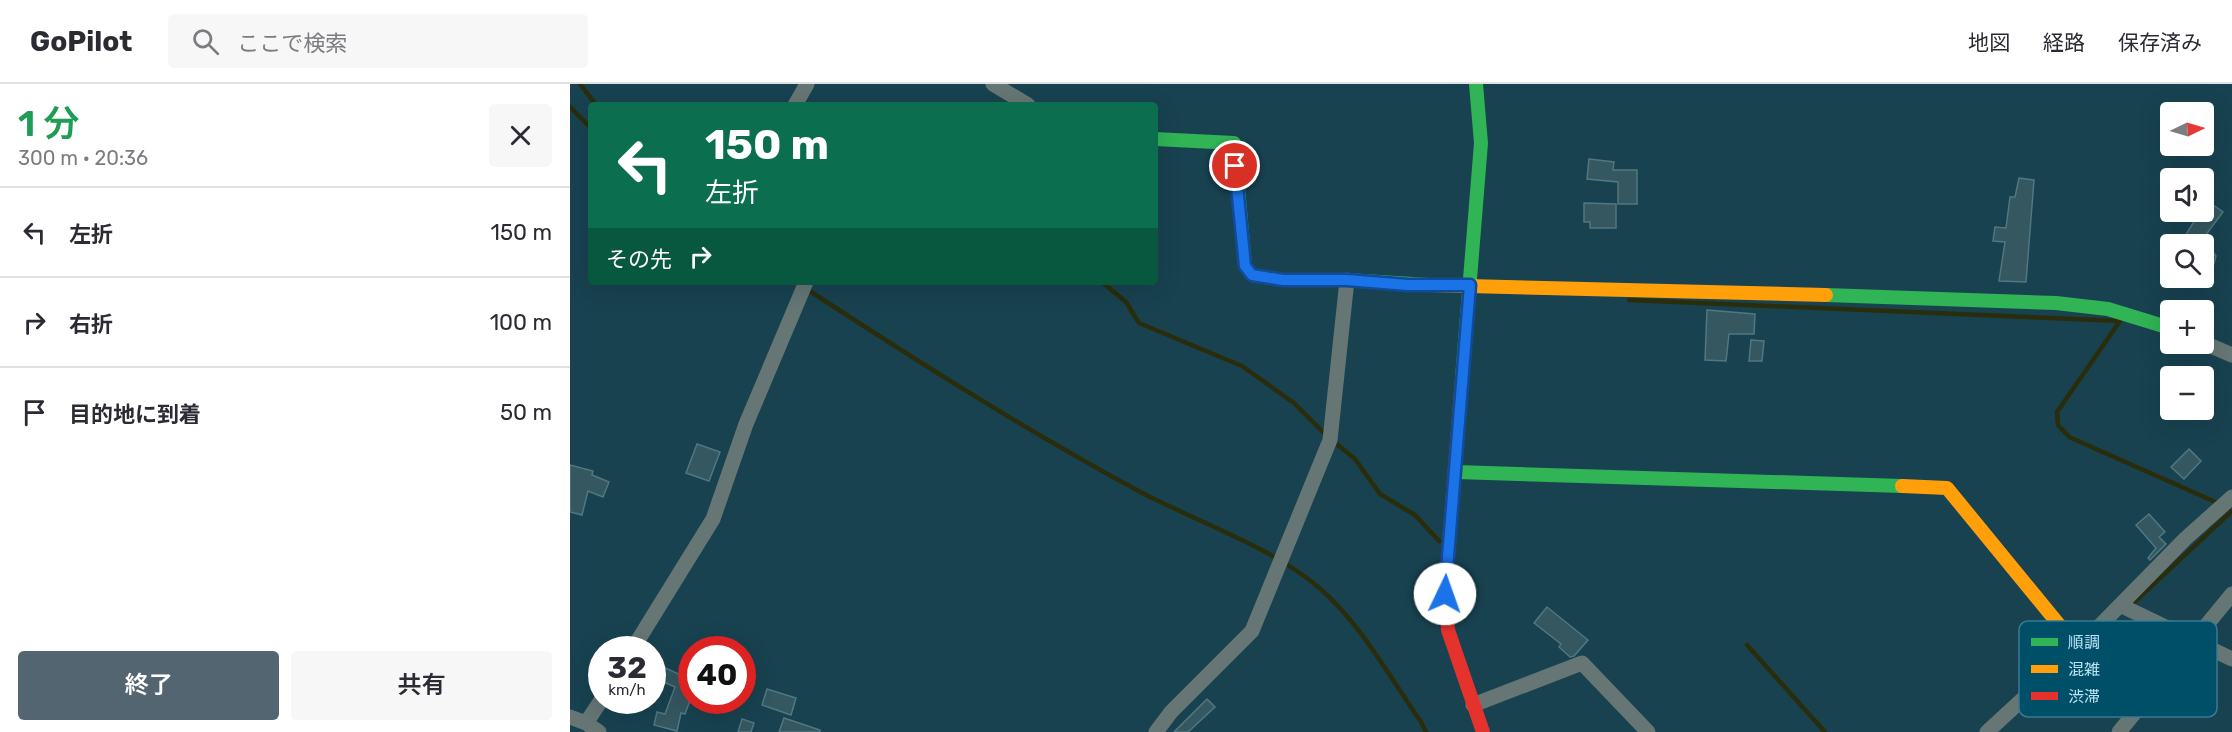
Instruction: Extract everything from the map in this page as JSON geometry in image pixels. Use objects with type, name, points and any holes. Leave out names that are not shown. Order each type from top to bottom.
[{"type":"street","points":[[797,102],[807,84]]},
{"type":"street","points":[[993,84],[1023,102]]},
{"type":"street","points":[[1476,84],[1481,143],[1445,594],[1448,630],[1483,732]]},
{"type":"street","points":[[1158,139],[1233,142],[1245,266],[1252,275],[1283,280],[1347,280],[1408,285],[2056,303],[2108,309],[2160,325]]},
{"type":"street","points":[[1156,732],[1171,712],[1252,631],[1331,433],[1347,280]]},
{"type":"street","points":[[641,636],[713,519],[746,424],[805,285]]},
{"type":"street","points":[[2214,347],[2232,355]]},
{"type":"street","points":[[1456,472],[1768,480],[1947,488],[2056,621]]},
{"type":"street","points":[[2106,621],[2185,539],[2232,496]]},
{"type":"street","points":[[2210,621],[2232,594]]},
{"type":"street","points":[[2122,606],[2153,621]]},
{"type":"street","points":[[2217,652],[2232,659]]},
{"type":"street","points":[[1473,705],[1582,663],[1648,732]]},
{"type":"street","points":[[1987,732],[2019,702]]},
{"type":"street","points":[[570,717],[592,727]]},
{"type":"street","points":[[2119,732],[2131,717]]},
{"type":"building","points":[[1589,159],[1614,162],[1613,170],[1637,170],[1637,204],[1618,204],[1618,182],[1587,179]]},
{"type":"building","points":[[2019,178],[2034,180],[2026,282],[1999,281],[2005,242],[1993,241],[1995,227],[2006,228],[2010,197],[2015,197]]},
{"type":"building","points":[[1584,203],[1616,204],[1616,228],[1590,228],[1590,222],[1584,222]]},
{"type":"building","points":[[2214,206],[2223,212],[2206,234],[2186,234],[2194,222],[2214,222]]},
{"type":"building","points":[[1707,310],[1755,314],[1754,334],[1729,334],[1726,361],[1705,360]]},
{"type":"building","points":[[1751,340],[1764,341],[1762,361],[1749,361]]},
{"type":"building","points":[[697,444],[720,452],[709,481],[686,473]]},
{"type":"building","points":[[2189,449],[2201,461],[2184,479],[2171,467]]},
{"type":"building","points":[[570,465],[593,471],[592,475],[609,482],[603,497],[588,491],[582,515],[570,512]]},
{"type":"building","points":[[2149,514],[2165,532],[2159,537],[2166,544],[2150,560],[2148,558],[2156,548],[2136,525]]},
{"type":"building","points":[[1547,607],[1588,640],[1574,656],[1570,657],[1559,647],[1561,644],[1534,623]]},
{"type":"building","points":[[666,668],[678,674],[678,714],[681,714],[677,731],[654,725],[657,714],[666,714],[675,687],[666,683]]},
{"type":"building","points":[[767,689],[796,698],[791,715],[762,705]]},
{"type":"building","points":[[1207,699],[1215,707],[1188,732],[1174,732]]},
{"type":"building","points":[[784,718],[820,730],[820,732],[779,732]]},
{"type":"building","points":[[742,719],[754,723],[751,732],[738,732]]},
{"type":"waterway","points":[[580,84],[594,102]]},
{"type":"waterway","points":[[570,107],[588,125]]},
{"type":"waterway","points":[[801,285],[920,362],[1047,439],[1155,500],[1251,545],[1297,571],[1333,600],[1347,616],[1385,668],[1426,732]]},
{"type":"waterway","points":[[1106,285],[1126,302],[1139,323],[1242,366],[1294,403],[1327,436]]},
{"type":"waterway","points":[[1629,300],[2120,321],[2057,412],[2058,425],[2069,437],[2220,504]]},
{"type":"waterway","points":[[1333,441],[1355,459],[1380,494],[1415,515],[1439,541]]},
{"type":"waterway","points":[[2130,606],[2232,511]]},
{"type":"waterway","points":[[1747,645],[1825,732]]},
{"type":"traffic: fast","points":[[1462,378],[1481,143],[1476,84]]},
{"type":"traffic: fast","points":[[1158,139],[1234,143],[1245,266],[1252,275],[1283,280],[1347,280],[1429,285]]},
{"type":"traffic: fast","points":[[1826,295],[2056,303],[2108,309],[2160,325]]},
{"type":"traffic: fast","points":[[1456,472],[1902,486]]},
{"type":"traffic: slow","points":[[1429,285],[1826,295]]},
{"type":"traffic: slow","points":[[1902,486],[1947,488],[2056,621]]},
{"type":"traffic: jam","points":[[1462,378],[1445,594],[1448,630],[1483,732]]},
{"type":"route","points":[[1235,166],[1245,266],[1252,275],[1283,280],[1470,285],[1445,594]]}]
